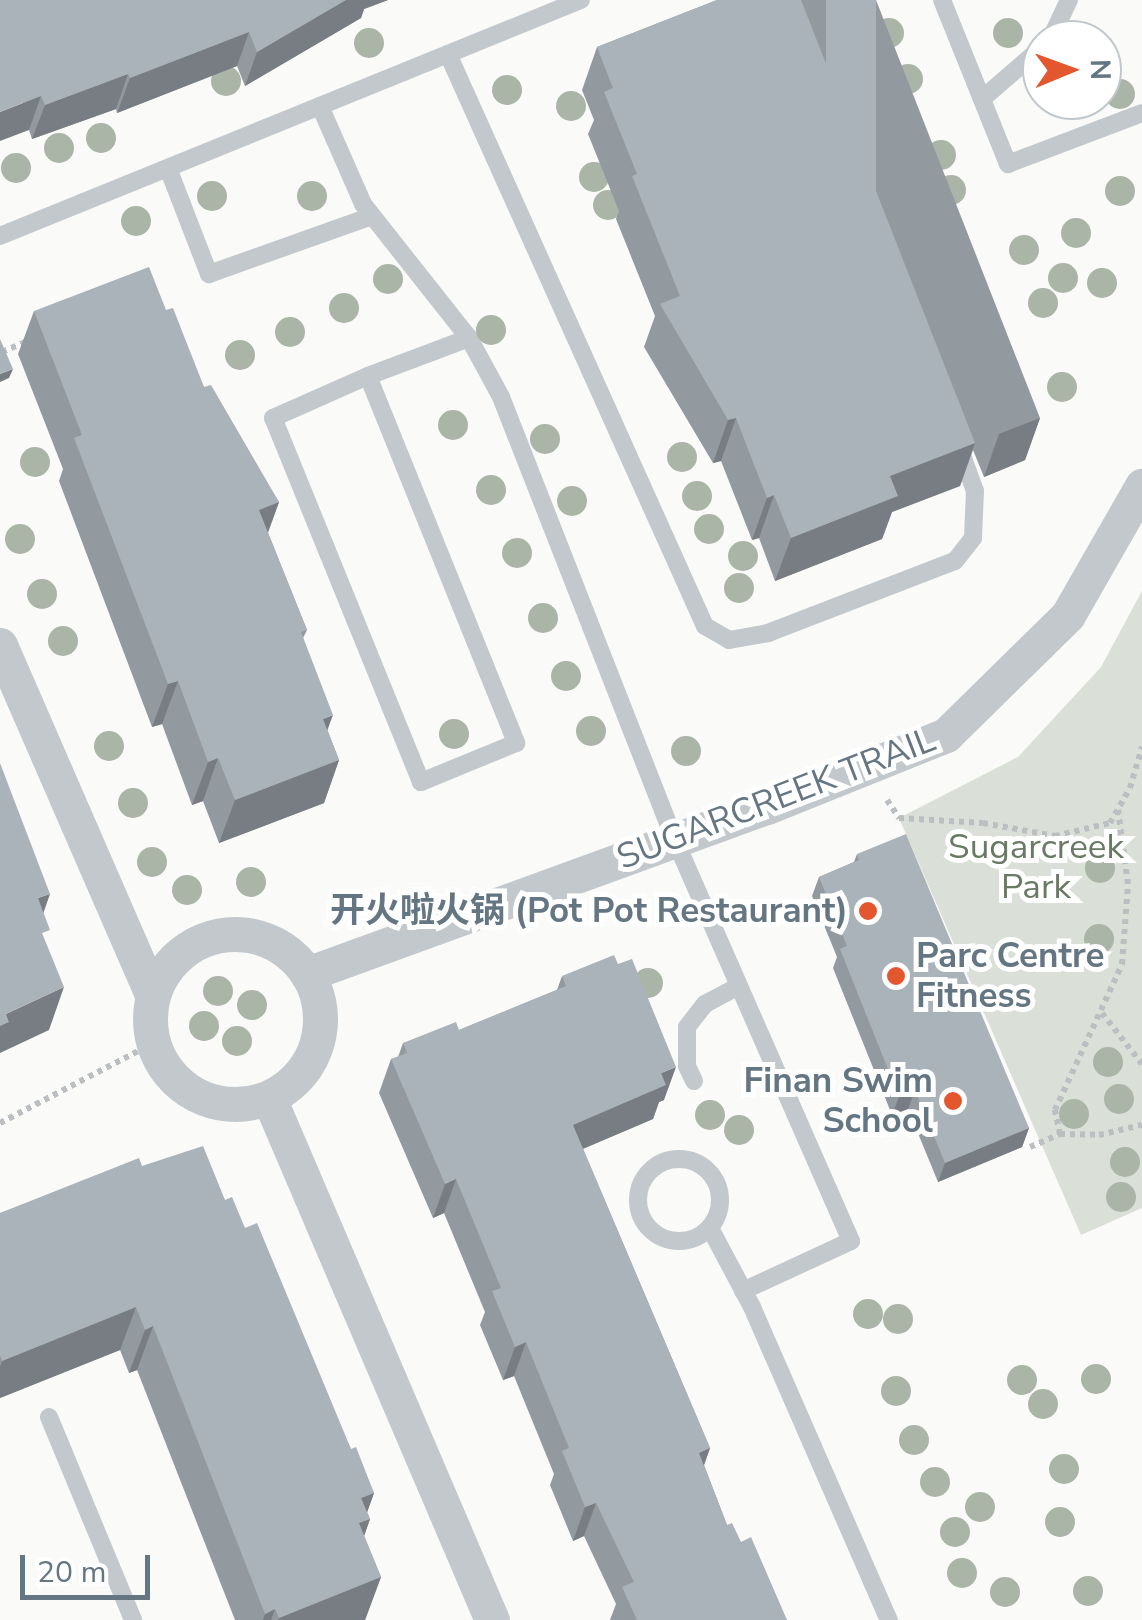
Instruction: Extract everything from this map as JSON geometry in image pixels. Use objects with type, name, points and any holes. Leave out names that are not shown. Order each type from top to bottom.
[{"type":"street","name":"SUGARCREEK TRAIL","points":[[307,974],[675,840],[946,735],[1068,615],[1142,486]]},
{"type":"street","points":[[0,645],[152,995]]},
{"type":"street","points":[[237,932],[273,940],[302,964],[307,974],[319,998],[321,1029],[311,1060],[292,1084],[269,1098],[236,1105],[208,1101],[173,1078],[150,1032],[152,995],[170,962],[200,939],[237,932]]},
{"type":"street","points":[[269,1098],[492,1620]]},
{"type":"lane","points":[[0,236],[448,54],[550,6],[582,0]]},
{"type":"lane","points":[[942,0],[1008,164],[1142,113]]},
{"type":"lane","points":[[448,54],[705,626],[730,640],[768,633],[955,561],[973,538],[974,492],[948,420]]},
{"type":"lane","points":[[982,99],[1022,64]]},
{"type":"lane","points":[[320,106],[372,216],[469,338],[501,397],[675,840],[851,1241],[743,1291]]},
{"type":"lane","points":[[168,168],[209,274],[372,216]]},
{"type":"lane","points":[[368,376],[516,743],[421,782],[274,418],[368,376],[469,338]]},
{"type":"lane","points":[[694,1081],[687,1066],[687,1027],[706,1004],[739,986]]},
{"type":"lane","points":[[710,1228],[682,1242],[654,1234],[639,1209],[645,1176],[657,1164],[673,1158],[690,1159],[706,1167],[716,1180],[721,1196],[710,1228],[743,1291],[889,1620]]},
{"type":"lane","points":[[49,1417],[134,1620]]},
{"type":"path","points":[[0,348],[2,352],[36,338]]},
{"type":"path","points":[[867,767],[900,818],[983,823],[1055,836],[1110,822],[1130,788],[1142,747]]},
{"type":"path","points":[[1060,1134],[1055,1110],[1122,964],[1128,884],[1117,809]]},
{"type":"path","points":[[1102,1012],[1142,1064]]},
{"type":"path","points":[[0,1123],[154,1044]]},
{"type":"path","points":[[1030,1147],[1060,1134],[1099,1135],[1142,1125]]},
{"type":"green space","name":"Sugarcreek Park","points":[[1142,591],[1142,1208],[1081,1235],[899,818],[1018,757],[1101,667]]},
{"type":"building","points":[[0,0],[346,0],[257,52],[249,32],[130,78],[128,74],[45,105],[41,96],[0,112]]},
{"type":"building","points":[[717,0],[801,0],[975,443],[890,476],[898,496],[791,538],[774,495],[767,498],[736,418],[728,420],[660,304],[680,296],[632,176],[637,174],[604,92],[613,88],[597,47]]},
{"type":"building","points":[[826,0],[876,0],[876,467],[826,467]]},
{"type":"building","points":[[149,267],[166,310],[173,308],[204,387],[211,385],[279,502],[259,510],[307,630],[301,632],[333,715],[323,719],[339,760],[235,800],[218,758],[208,762],[178,681],[168,684],[74,438],[82,435],[34,311]]},
{"type":"building","points":[[0,339],[13,369],[0,374]]},
{"type":"building","points":[[0,763],[50,894],[38,898],[50,930],[42,933],[64,987],[6,1014],[9,1022],[0,1026]]},
{"type":"building","points":[[906,834],[1029,1128],[945,1163],[915,1090],[899,1097],[840,949],[847,946],[819,877],[859,860],[857,854]]},
{"type":"building","points":[[614,955],[618,964],[632,959],[676,1067],[661,1073],[666,1085],[573,1125],[710,1448],[699,1453],[727,1525],[732,1523],[741,1542],[751,1537],[787,1620],[637,1620],[622,1587],[634,1582],[596,1503],[585,1507],[562,1451],[569,1448],[526,1342],[515,1347],[492,1291],[501,1288],[456,1179],[445,1184],[391,1059],[407,1053],[403,1043],[456,1022],[459,1030],[566,986],[562,976]]},
{"type":"building","points":[[203,1146],[225,1200],[232,1197],[245,1228],[257,1223],[351,1449],[356,1447],[374,1493],[361,1498],[370,1519],[359,1523],[381,1577],[279,1618],[275,1609],[265,1614],[153,1326],[145,1330],[136,1307],[2,1361],[0,1355],[0,1213],[139,1158],[142,1166]]},
{"type":"place","name":"开火啦火锅 (Pot Pot Restaurant)","points":[[868,911]]},
{"type":"place","name":"Parc Centre Fitness","points":[[896,976]]},
{"type":"place","name":"Finan Swim School","points":[[953,1101]]}]
